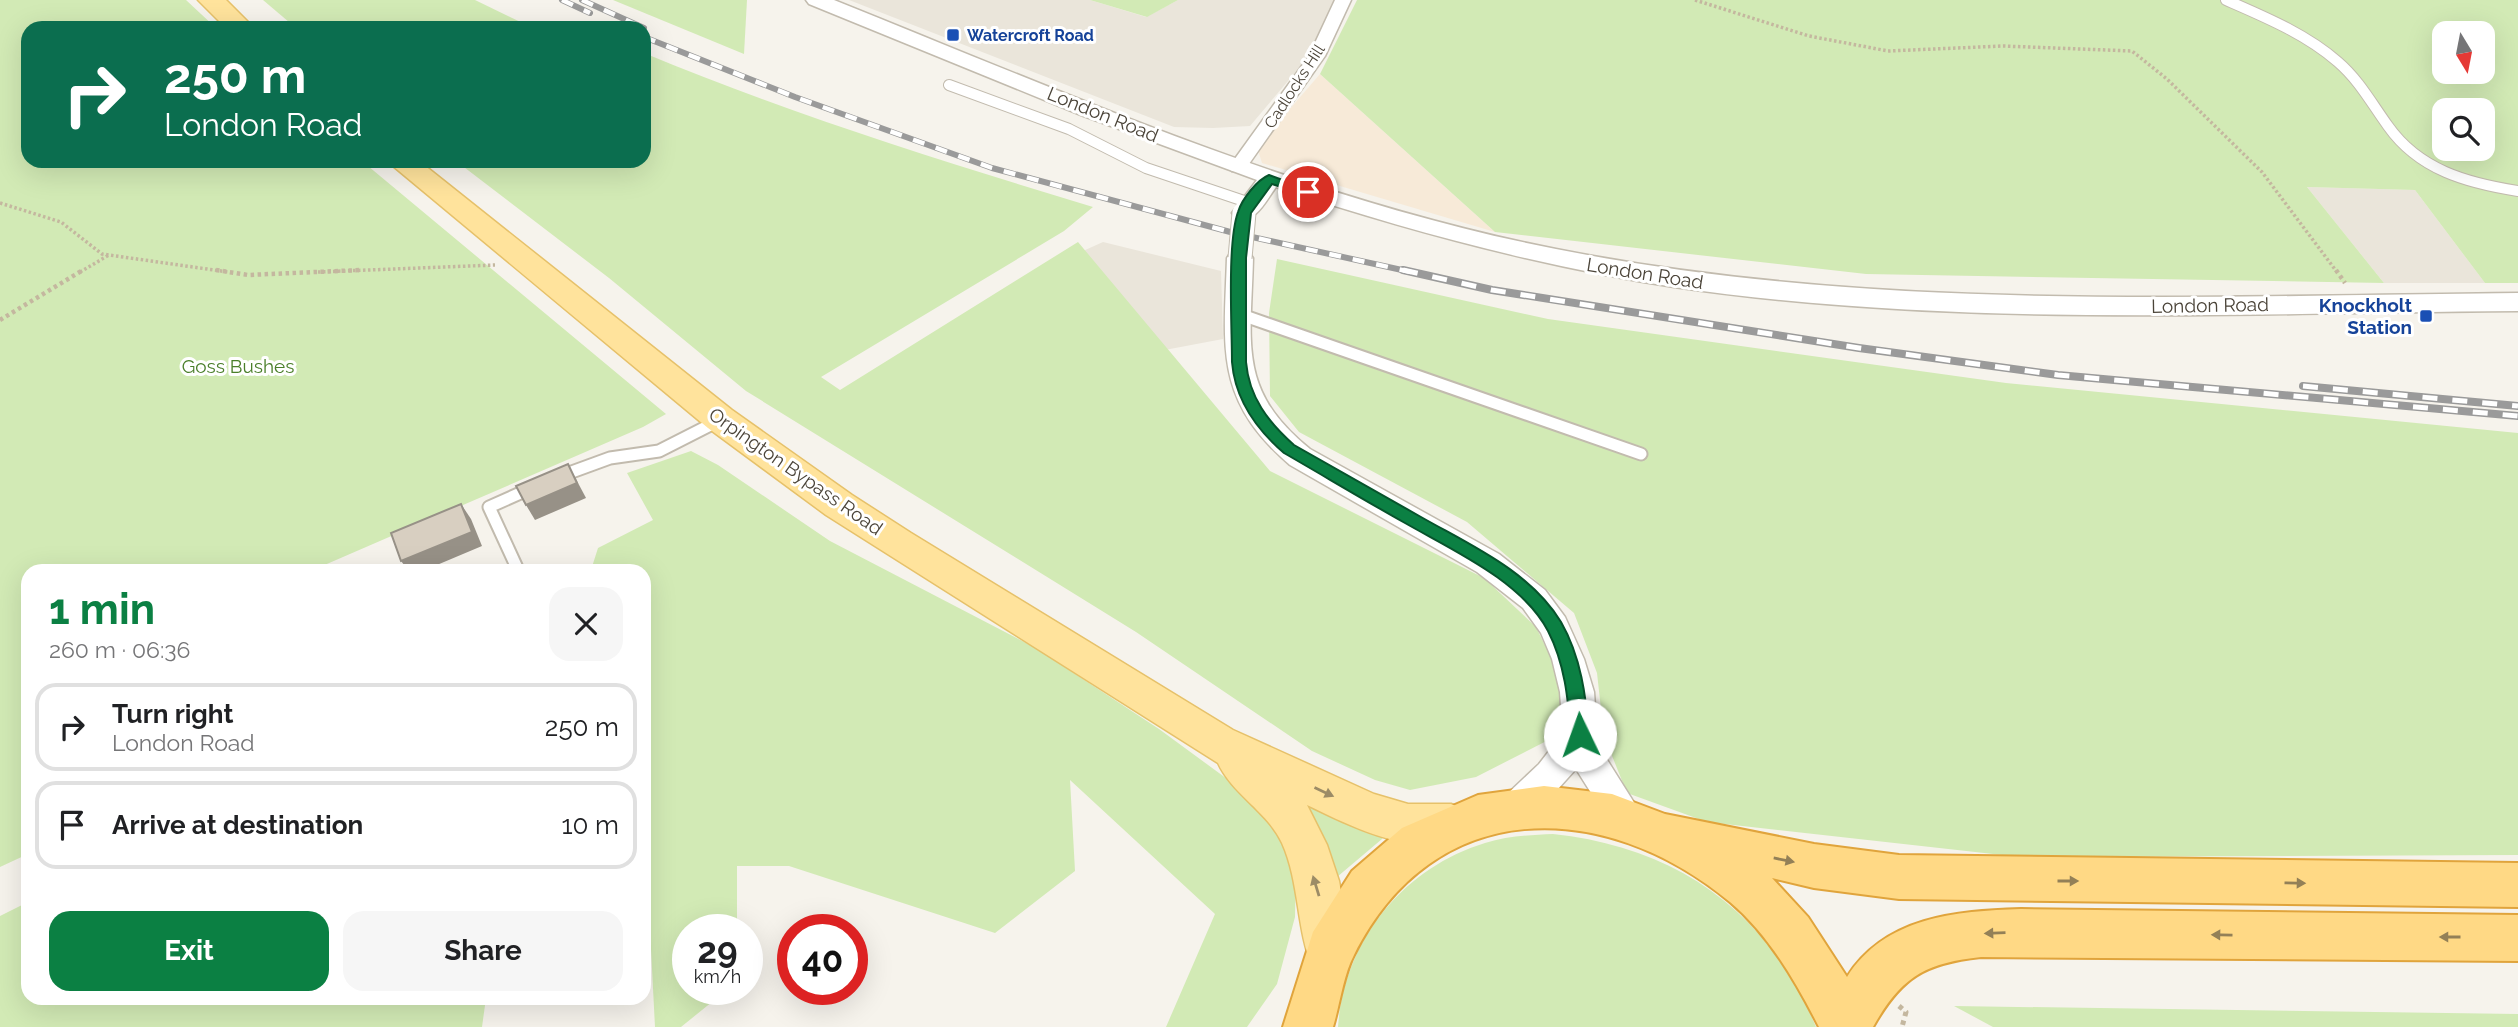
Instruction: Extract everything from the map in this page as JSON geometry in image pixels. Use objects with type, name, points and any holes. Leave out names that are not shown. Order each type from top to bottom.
[{"type":"highway","points":[[1308,1027],[1320,976],[1329,953],[1362,893],[1397,856],[1451,824],[1516,808],[1555,806],[1814,866],[1899,877],[2518,886]]},
{"type":"highway","points":[[1648,827],[1707,856],[1770,908],[1800,945],[1846,1027]]},
{"type":"highway","points":[[1846,1027],[1873,981],[1896,958],[1925,943],[1962,935],[2021,932],[2518,938]]},
{"type":"main road","points":[[211,0],[234,21]]},
{"type":"main road","name":"Orpington Bypass Road","points":[[410,168],[720,419],[839,505],[1218,743],[1367,812],[1408,824],[1451,824]]},
{"type":"main road","name":"Orpington Bypass Road","points":[[1218,743],[1289,815],[1320,894],[1329,953]]},
{"type":"street","name":"London Road","points":[[816,0],[1269,179],[1416,225],[1540,254],[1672,279],[1794,295],[1997,305],[2518,302]]},
{"type":"street","name":"Cadlocks Hill","points":[[1238,167],[1317,56],[1343,0]]},
{"type":"street","points":[[1269,179],[1247,208],[1240,258],[1240,379],[1249,401],[1263,424],[1279,442],[1300,457],[1488,563],[1529,593],[1554,626],[1568,659],[1577,692],[1580,735],[1601,783],[1648,827]]},
{"type":"street","points":[[1516,808],[1544,785],[1564,763],[1580,735]]},
{"type":"lane","points":[[2226,0],[2303,38],[2337,61],[2359,84],[2406,148],[2421,160],[2480,183],[2518,191]]},
{"type":"lane","points":[[949,85],[1069,130],[1146,168],[1247,208]]},
{"type":"lane","points":[[1239,314],[1641,454]]},
{"type":"lane","points":[[515,564],[489,507],[592,463],[659,451],[720,419]]},
{"type":"path","points":[[1695,0],[1809,36],[1888,51],[2003,46],[2132,51],[2167,79],[2262,172],[2361,303]]},
{"type":"path","points":[[0,203],[61,222],[102,254],[248,275],[528,264]]},
{"type":"path","points":[[0,320],[110,255]]},
{"type":"path","points":[[1902,1027],[1906,1012]]},
{"type":"shaded area","points":[[849,0],[1090,0],[1146,17],[1178,0],[1340,0],[1299,68],[1250,126],[1213,128],[1174,127]]},
{"type":"shaded area","points":[[1320,74],[1495,232],[1262,163],[1257,147]]},
{"type":"shaded area","points":[[2307,187],[2415,190],[2485,283],[2384,283]]},
{"type":"shaded area","points":[[1103,242],[1221,271],[1223,339],[1154,352],[1063,260]]},
{"type":"green space","name":"Goss Bushes","points":[[0,0],[186,0],[208,21],[21,21],[21,168],[370,168],[666,414],[643,427],[327,564],[21,564],[21,857],[0,867]]},
{"type":"green space","points":[[263,0],[475,0],[518,21],[288,21]]},
{"type":"green space","points":[[613,0],[747,0],[744,54]]},
{"type":"green space","points":[[1090,0],[1178,0],[1147,17]]},
{"type":"green space","points":[[1357,0],[2518,0],[2518,283],[2485,283],[2415,190],[2307,187],[2384,283],[1866,274],[1495,232],[1320,74]]},
{"type":"green space","points":[[651,56],[811,116],[1093,207],[1064,231],[821,377],[840,390],[1078,242],[1270,471],[1484,578],[1536,627],[1558,672],[1568,730],[1476,777],[1410,790],[1375,780],[1312,751],[1136,632],[746,391],[609,278],[465,168],[651,168]]},
{"type":"green space","points":[[1277,259],[1548,319],[2006,383],[2518,433],[2518,855],[2020,857],[1707,822],[1627,793],[1604,736],[1597,673],[1574,613],[1467,522],[1299,432],[1270,396],[1269,313]]},
{"type":"green space","points":[[691,451],[718,465],[830,541],[1034,647],[1159,729],[1264,806],[1296,868],[1295,917],[1277,984],[1247,1027],[1166,1027],[1215,914],[1070,780],[1075,871],[995,933],[789,866],[737,866],[737,914],[672,914],[672,1005],[708,1005],[681,1027],[655,1027],[651,950],[651,564],[593,564],[598,548],[653,520],[627,473]]},
{"type":"green space","points":[[1305,803],[1383,836],[1382,839],[1337,877],[1325,840]]},
{"type":"green space","points":[[1553,834],[1598,841],[1639,853],[1678,870],[1713,892],[1744,918],[1772,950],[1796,986],[1816,1027],[1338,1027],[1343,995],[1352,965],[1383,912],[1404,890],[1428,870],[1485,843],[1510,837]]},
{"type":"green space","points":[[21,906],[21,1005],[485,1005],[482,1027],[0,1027],[0,916]]},
{"type":"green space","points":[[1954,1006],[2518,1014],[2518,1027],[1993,1027]]},
{"type":"building","points":[[568,464],[577,483],[526,505],[516,486]]},
{"type":"building","points":[[461,504],[472,532],[401,561],[391,533]]},
{"type":"railway","points":[[562,0],[590,13]]},
{"type":"railway","points":[[582,0],[628,21]]},
{"type":"railway","points":[[651,40],[795,97],[992,168],[1234,233],[1411,272]]},
{"type":"railway","points":[[1403,270],[1492,290],[1859,348],[2058,375],[2518,416]]},
{"type":"railway","points":[[2303,386],[2518,406]]},
{"type":"place","name":"Watercroft Road","points":[[953,35]]},
{"type":"place","name":"Knockholt Station","points":[[2426,316]]},
{"type":"route","points":[[1308,192],[1269,179],[1256,192],[1244,213],[1240,258],[1239,362],[1240,379],[1249,401],[1263,424],[1289,449],[1317,468],[1488,563],[1534,599],[1554,626],[1574,676],[1580,735]]}]
